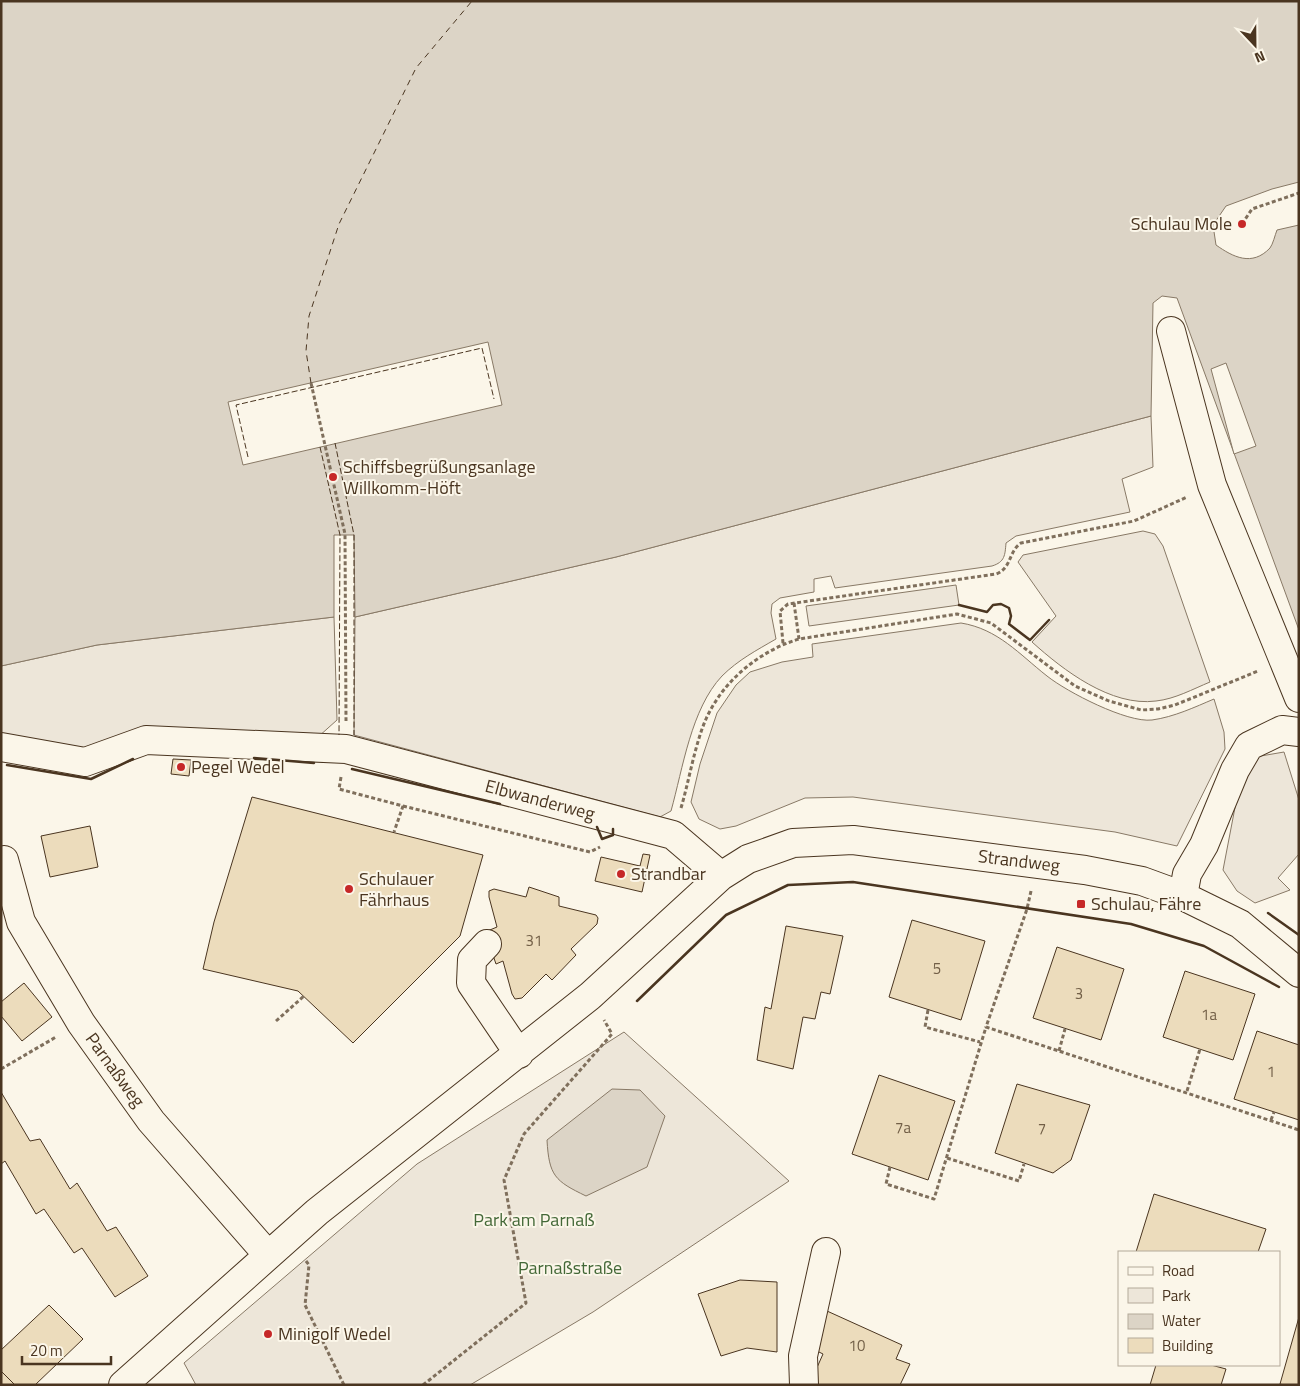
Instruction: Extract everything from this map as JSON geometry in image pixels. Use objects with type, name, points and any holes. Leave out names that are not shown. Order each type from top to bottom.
[{"type":"street","points":[[1171,330],[1212,485],[1282,661],[1299,698]]},
{"type":"street","points":[[1183,896],[1187,874],[1204,845],[1235,770],[1249,746],[1282,730],[1299,732]]},
{"type":"street","name":"Elbwanderweg","points":[[1,747],[85,762],[146,740],[346,749],[673,835],[721,876]]},
{"type":"street","name":"Strandweg","points":[[721,876],[748,858],[793,843],[853,840],[1037,863],[1142,881],[1183,896],[1240,924],[1299,973]]},
{"type":"street","name":"Parnaßweg","points":[[4,860],[21,922],[81,1023],[152,1121],[268,1255]]},
{"type":"street","points":[[123,1385],[268,1255],[347,1189],[590,996],[721,876]]},
{"type":"street","points":[[487,944],[472,960],[472,982],[519,1054]]},
{"type":"street","points":[[804,1385],[803,1356],[826,1252]]},
{"type":"path","points":[[1242,224],[1252,209],[1299,193]]},
{"type":"path","points":[[311,383],[345,534],[346,749]]},
{"type":"path","points":[[783,644],[780,611],[788,604],[996,574],[1004,571],[1012,552],[1021,543],[1134,522],[1212,485]]},
{"type":"path","points":[[794,603],[798,639]]},
{"type":"path","points":[[673,835],[706,720],[722,692],[744,667],[783,644],[798,639],[957,614],[992,623],[1075,686],[1109,701],[1141,710],[1175,705],[1282,661]]},
{"type":"path","points":[[341,780],[339,789],[590,852],[641,827]]},
{"type":"path","points":[[394,832],[403,806]]},
{"type":"path","points":[[890,1167],[886,1184],[934,1199],[980,1042],[1028,909],[1037,863]]},
{"type":"path","points":[[276,1021],[304,996]]},
{"type":"path","points":[[423,1385],[526,1303],[504,1180],[524,1134],[612,1034],[590,996]]},
{"type":"path","points":[[928,1010],[925,1027],[980,1042]]},
{"type":"path","points":[[1,1069],[81,1023]]},
{"type":"path","points":[[986,1027],[1186,1091],[1299,1130]]},
{"type":"path","points":[[1059,1051],[1066,1029]]},
{"type":"path","points":[[1186,1091],[1200,1049]]},
{"type":"path","points":[[1271,1120],[1274,1112]]},
{"type":"path","points":[[946,1158],[1019,1181],[1024,1164]]},
{"type":"path","points":[[309,1265],[305,1305],[344,1385]]},
{"type":"green space","points":[[1151,416],[1153,467],[1122,479],[1130,512],[1016,536],[1006,543],[1005,554],[1002,560],[992,566],[835,588],[831,576],[814,579],[814,592],[780,598],[772,604],[771,613],[776,639],[735,665],[722,676],[711,690],[695,722],[689,740],[671,811],[660,817],[354,735],[355,617],[616,557]]},
{"type":"green space","points":[[1143,531],[1155,534],[1163,546],[1210,682],[1177,696],[1156,701],[1122,698],[1105,692],[1073,675],[1032,642],[1056,616],[1018,562],[1023,555]]},
{"type":"green space","points":[[956,585],[959,605],[809,626],[806,606]]},
{"type":"green space","points":[[334,617],[337,720],[318,737],[89,752],[1,741],[1,666],[97,645]]},
{"type":"green space","points":[[961,623],[974,626],[997,637],[1056,683],[1082,698],[1128,717],[1141,720],[1160,719],[1214,699],[1224,732],[1225,749],[1177,846],[1115,832],[853,797],[805,798],[736,826],[720,829],[699,819],[691,802],[700,764],[717,713],[736,685],[750,672],[782,662],[813,657],[812,644]]},
{"type":"green space","points":[[1284,752],[1299,800],[1299,854],[1278,878],[1290,890],[1255,903],[1237,891],[1223,870],[1242,771],[1255,757]]},
{"type":"green space","name":"Park am Parnaß","points":[[624,1032],[789,1181],[593,1312],[470,1385],[196,1385],[184,1363],[417,1164]]},
{"type":"water","points":[[1,1],[1299,1],[1299,182],[1272,189],[1226,206],[1213,225],[1216,245],[1236,256],[1249,259],[1263,254],[1270,248],[1277,230],[1299,225],[1299,630],[1177,298],[1162,296],[1153,303],[1151,416],[616,557],[355,617],[354,535],[334,535],[334,617],[97,645],[1,666]]},
{"type":"water","points":[[612,1089],[640,1090],[665,1116],[647,1167],[586,1196],[567,1186],[556,1176],[550,1162],[547,1140]]},
{"type":"pier","points":[[488,342],[502,405],[243,465],[228,402]]},
{"type":"pier","points":[[1226,363],[1256,446],[1234,454],[1211,369]]},
{"type":"building","name":"Pegel Wedel","points":[[173,759],[191,760],[189,776],[171,774]]},
{"type":"building","name":"Schulauer Fährhaus","points":[[252,797],[483,855],[460,936],[353,1043],[298,991],[203,969],[214,922]]},
{"type":"building","points":[[90,826],[98,867],[50,877],[41,836]]},
{"type":"building","name":"Strandbar","points":[[643,854],[650,855],[642,892],[595,881],[601,857],[640,866]]},
{"type":"building","points":[[529,887],[559,897],[559,906],[596,915],[598,918],[597,924],[571,949],[576,955],[552,980],[546,974],[522,998],[515,999],[503,961],[496,964],[485,932],[497,927],[489,891],[494,889],[526,897]]},
{"type":"building","points":[[912,920],[985,941],[961,1020],[889,997]]},
{"type":"building","points":[[786,926],[843,936],[830,994],[821,992],[815,1019],[803,1017],[793,1069],[757,1060],[765,1007],[771,1009]]},
{"type":"building","points":[[1057,947],[1124,969],[1101,1040],[1033,1018]]},
{"type":"building","points":[[1185,971],[1255,994],[1233,1060],[1163,1037]]},
{"type":"building","points":[[24,983],[52,1017],[22,1041],[1,1016],[1,1002]]},
{"type":"building","points":[[1257,1031],[1299,1045],[1299,1120],[1234,1099]]},
{"type":"building","points":[[879,1075],[955,1101],[928,1180],[852,1154]]},
{"type":"building","points":[[1017,1084],[1090,1105],[1071,1160],[1053,1173],[995,1153]]},
{"type":"building","points":[[1,1092],[30,1141],[40,1139],[70,1189],[77,1183],[107,1231],[116,1227],[148,1276],[115,1297],[82,1248],[74,1253],[44,1209],[36,1214],[5,1161],[1,1164]]},
{"type":"building","points":[[1154,1194],[1266,1229],[1258,1251],[1136,1251]]},
{"type":"building","points":[[740,1280],[777,1282],[777,1352],[747,1348],[721,1356],[698,1294]]},
{"type":"building","points":[[49,1305],[83,1339],[35,1385],[15,1385],[1,1371],[1,1350]]},
{"type":"building","points":[[827,1311],[902,1345],[896,1359],[910,1364],[900,1385],[820,1385],[811,1381],[823,1354],[811,1348]]},
{"type":"building","points":[[1299,1317],[1299,1385],[1280,1384]]},
{"type":"building","points":[[1156,1366],[1215,1366],[1226,1369],[1221,1385],[1150,1385]]},
{"type":"building","points":[[1,1371],[15,1385],[1,1385]]},
{"type":"ferry route","points":[[311,383],[306,351],[309,316],[339,224],[416,68],[472,1]]},
{"type":"fence","points":[[248,457],[236,405],[482,348],[494,399]]},
{"type":"fence","points":[[335,443],[354,535],[354,735]]},
{"type":"fence","points":[[320,447],[340,535],[339,735]]},
{"type":"wall","points":[[959,605],[987,612],[993,605],[1001,604],[1009,608],[1011,616],[1009,624],[1030,640],[1049,620]]},
{"type":"wall","points":[[254,758],[314,763]]},
{"type":"wall","points":[[7,765],[91,779],[133,759]]},
{"type":"wall","points":[[352,769],[500,804]]},
{"type":"wall","points":[[597,827],[602,839],[613,835],[613,829]]},
{"type":"wall","points":[[637,1001],[726,915],[788,885],[853,882],[1131,924],[1204,946],[1279,987]]},
{"type":"wall","points":[[1268,913],[1299,935]]},
{"type":"place","name":"Schulau Mole","points":[[1242,224]]},
{"type":"place","name":"Schiffsbegrüßungsanlage Willkomm-Höft","points":[[333,477]]},
{"type":"place","name":"Pegel Wedel","points":[[181,767]]},
{"type":"place","name":"Strandbar","points":[[621,874]]},
{"type":"place","name":"Schulauer Fährhaus","points":[[349,889]]},
{"type":"place","name":"Schulau, Fähre","points":[[1081,904]]},
{"type":"place","name":"Minigolf Wedel","points":[[268,1334]]},
{"type":"park label","name":"Parnaßstraße","points":[[570,1268]]}]
